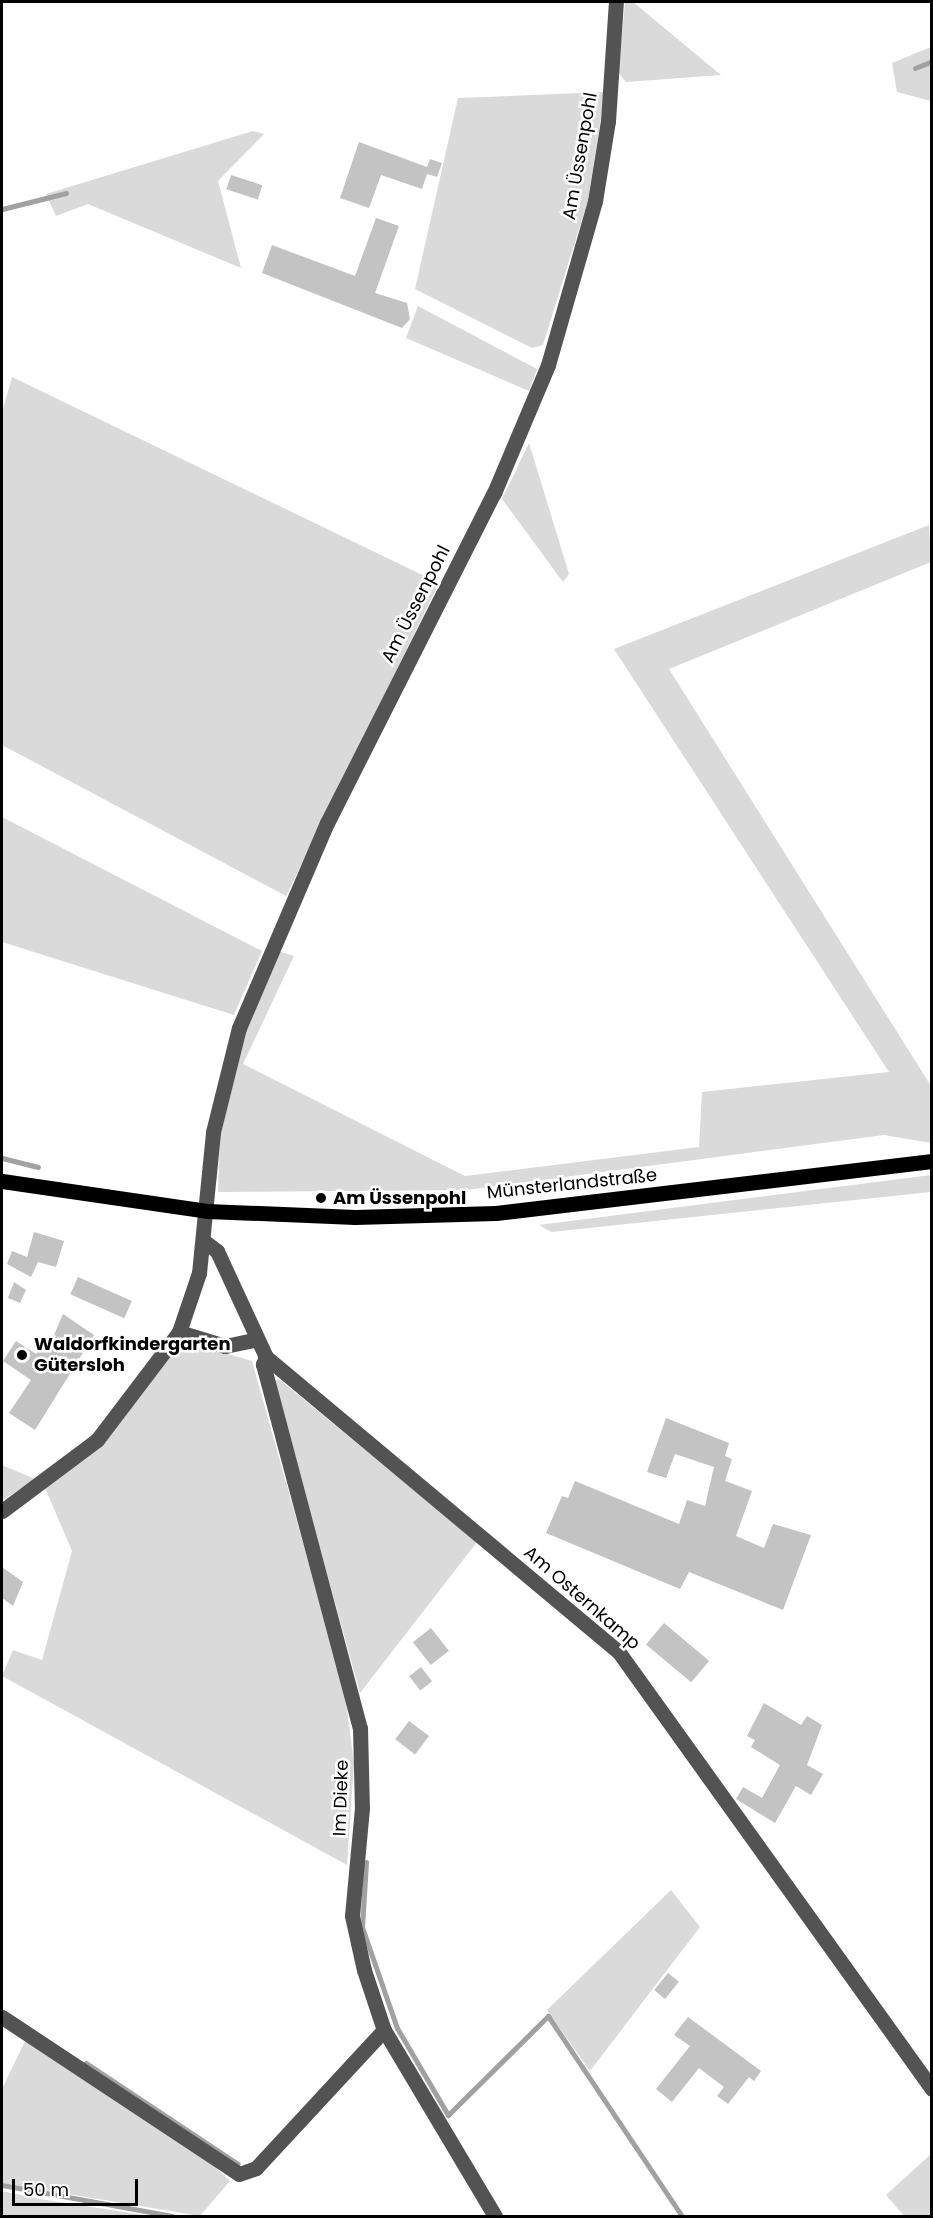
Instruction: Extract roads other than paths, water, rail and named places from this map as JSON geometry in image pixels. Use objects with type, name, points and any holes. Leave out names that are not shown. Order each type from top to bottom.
[{"type":"main road","name":"Münsterlandstraße","points":[[2,1181],[207,1211],[355,1218],[496,1213],[932,1161]]},
{"type":"street","name":"Am Üssenpohl","points":[[179,1332],[205,1242],[213,1132],[239,1028],[327,823],[494,493],[548,364],[595,201],[608,121],[616,2]]},
{"type":"street","name":"Am Osternkamp","points":[[205,1242],[217,1251],[254,1340],[266,1357],[618,1651],[932,2089]]},
{"type":"street","points":[[2,1511],[97,1440],[179,1332],[225,1346],[254,1340]]},
{"type":"street","name":"Im Dieke","points":[[266,1357],[263,1364],[360,1728],[362,1808],[352,1916],[384,2030],[495,2217]]},
{"type":"street","points":[[2,2017],[239,2174],[256,2168],[384,2030]]},
{"type":"waterway","points":[[915,68],[932,61]]},
{"type":"waterway","points":[[2,209],[66,193]]},
{"type":"waterway","points":[[2,1158],[38,1167]]},
{"type":"waterway","points":[[366,1862],[362,1927],[397,2028],[448,2115],[548,2016],[682,2216]]},
{"type":"waterway","points":[[86,2063],[238,2164]]},
{"type":"waterway","points":[[2,2185],[172,2216]]},
{"type":"place","name":"Am Üssenpohl","points":[[321,1198]]},
{"type":"place","name":"Waldorfkindergarten Gütersloh","points":[[22,1355]]}]
